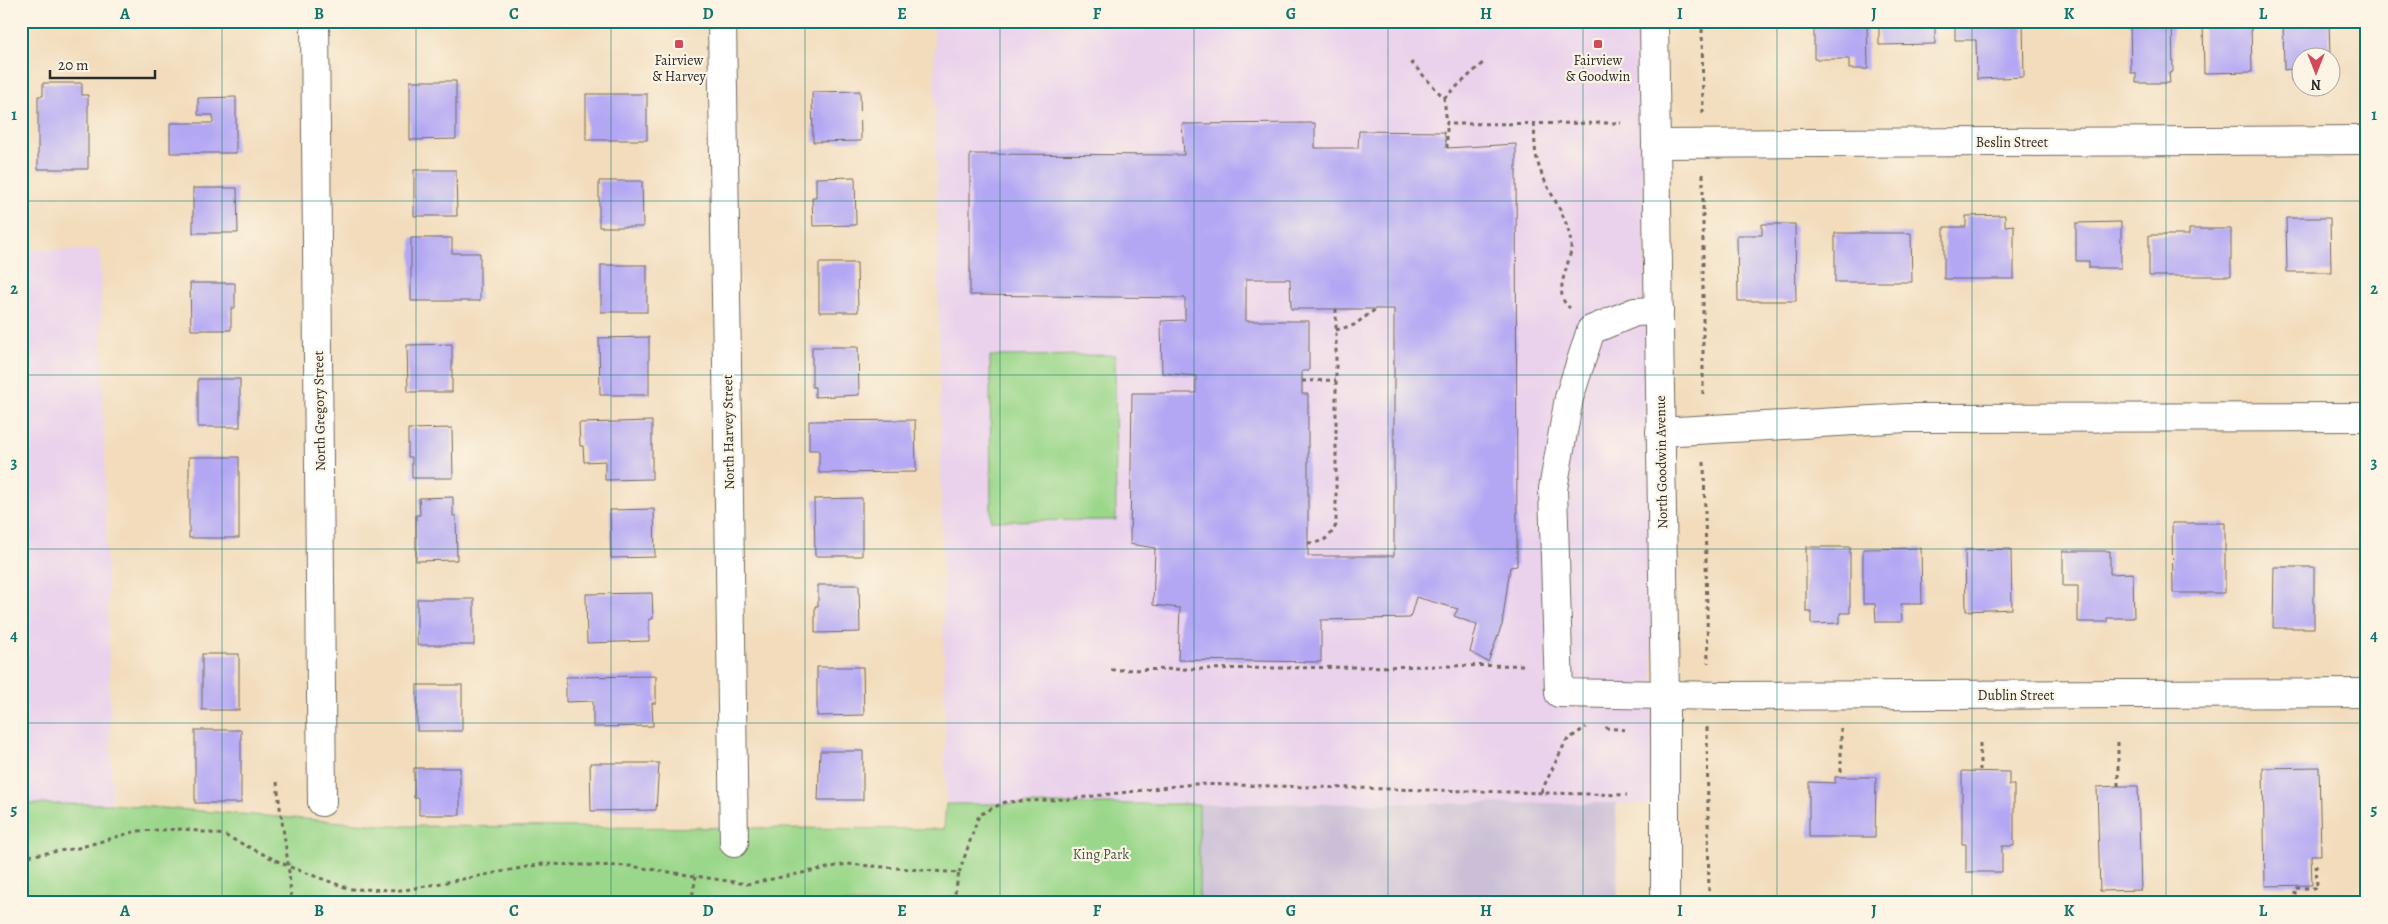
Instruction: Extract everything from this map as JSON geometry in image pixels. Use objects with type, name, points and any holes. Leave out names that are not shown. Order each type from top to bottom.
[{"type":"street","name":"North Gregory Street","points":[[315,21],[322,802]]},
{"type":"street","name":"North Harvey Street","points":[[722,21],[734,843]]},
{"type":"street","name":"North Goodwin Avenue","points":[[1654,21],[1665,696],[1665,903]]},
{"type":"street","name":"Beslin Street","points":[[1657,144],[2367,140]]},
{"type":"street","name":"Dublin Street","points":[[1659,311],[1636,312],[1591,330],[1569,398],[1553,489],[1559,693],[1665,696],[2367,693]]},
{"type":"street","points":[[1660,432],[1907,418],[2367,417]]},
{"type":"path","points":[[1702,21],[1703,117]]},
{"type":"path","points":[[1411,62],[1444,98],[1447,148]]},
{"type":"path","points":[[1444,98],[1484,62]]},
{"type":"path","points":[[1447,124],[1621,123]]},
{"type":"path","points":[[1534,124],[1537,159],[1560,207],[1571,246],[1561,289],[1565,304],[1576,313]]},
{"type":"path","points":[[1308,543],[1318,543],[1331,536],[1336,525],[1336,309]]},
{"type":"path","points":[[1336,330],[1354,325],[1376,309]]},
{"type":"path","points":[[1302,381],[1336,380]]},
{"type":"path","points":[[1111,670],[1531,665]]},
{"type":"path","points":[[1840,696],[1841,775]]},
{"type":"path","points":[[1707,725],[1709,903]]},
{"type":"path","points":[[1541,792],[1566,741],[1584,727],[1592,728]]},
{"type":"path","points":[[1601,728],[1627,730]]},
{"type":"path","points":[[2118,742],[2118,786]]},
{"type":"path","points":[[1980,744],[1980,770]]},
{"type":"path","points":[[277,782],[280,816],[290,867],[291,903]]},
{"type":"path","points":[[953,903],[959,874],[979,815],[1005,802],[1070,799],[1193,784],[1627,794]]},
{"type":"path","points":[[21,857],[78,848],[138,831],[184,829],[224,835],[290,867],[350,888],[405,890],[542,864],[630,866],[747,884],[847,864],[959,874]]},
{"type":"path","points":[[2296,903],[2295,888],[2317,888],[2316,861]]},
{"type":"path","points":[[691,903],[696,876]]},
{"type":"shaded area","points":[[1641,24],[1655,804],[946,804],[934,26]]},
{"type":"shaded area","points":[[21,250],[100,250],[112,804],[21,804]]},
{"type":"shaded area","points":[[1616,803],[1618,903],[1199,903],[1199,804]]},
{"type":"green space","points":[[1115,355],[1116,520],[991,521],[990,356]]},
{"type":"green space","name":"King Park","points":[[21,804],[112,804],[393,826],[944,829],[946,804],[1199,804],[1199,903],[21,903]]},
{"type":"building","points":[[1814,21],[1867,21],[1868,69],[1849,69],[1849,59],[1814,59]]},
{"type":"building","points":[[1879,21],[1935,21],[1935,44],[1879,45]]},
{"type":"building","points":[[1955,21],[2023,21],[2024,77],[1977,79],[1976,40],[1955,40]]},
{"type":"building","points":[[2130,21],[2172,21],[2173,72],[2169,73],[2170,83],[2136,83],[2136,73],[2131,73]]},
{"type":"building","points":[[2203,21],[2251,21],[2252,72],[2204,73]]},
{"type":"building","points":[[2283,21],[2329,21],[2330,48],[2290,48],[2290,69],[2284,70]]},
{"type":"building","points":[[410,81],[456,81],[456,139],[410,140]]},
{"type":"building","points":[[43,83],[82,83],[82,95],[88,95],[88,169],[38,169],[38,96],[43,96]]},
{"type":"building","points":[[860,91],[861,141],[813,142],[812,92]]},
{"type":"building","points":[[586,94],[647,94],[647,140],[586,140]]},
{"type":"building","points":[[236,97],[236,153],[170,153],[170,123],[213,123],[213,115],[198,115],[198,98]]},
{"type":"building","points":[[1315,123],[1315,148],[1358,148],[1359,131],[1444,132],[1447,148],[1516,144],[1517,566],[1510,567],[1502,625],[1488,662],[1470,652],[1477,625],[1454,616],[1458,609],[1416,597],[1410,618],[1321,620],[1321,662],[1178,660],[1180,608],[1153,605],[1155,548],[1130,544],[1132,393],[1196,393],[1196,376],[1162,373],[1161,321],[1185,320],[1185,298],[970,295],[970,154],[1184,155],[1182,124]],"holes":[[[1246,279],[1290,279],[1291,309],[1394,309],[1394,556],[1308,556],[1308,394],[1302,394],[1302,371],[1309,371],[1309,321],[1246,321]]]},
{"type":"building","points":[[414,170],[456,170],[457,216],[414,216]]},
{"type":"building","points":[[855,177],[856,225],[813,226],[812,197],[816,197],[816,178]]},
{"type":"building","points":[[599,181],[642,181],[643,227],[599,227]]},
{"type":"building","points":[[193,188],[237,188],[238,233],[193,233]]},
{"type":"building","points":[[2005,215],[2005,226],[2014,225],[2014,279],[1944,279],[1944,227],[1966,227],[1966,216]]},
{"type":"building","points":[[2286,218],[2330,218],[2331,272],[2287,272]]},
{"type":"building","points":[[2121,222],[2121,268],[2089,268],[2089,261],[2076,261],[2076,223]]},
{"type":"building","points":[[1762,224],[1795,224],[1796,301],[1738,301],[1737,235],[1762,235]]},
{"type":"building","points":[[2189,229],[2231,229],[2231,276],[2149,276],[2149,235],[2189,235]]},
{"type":"building","points":[[1835,233],[1911,233],[1912,282],[1835,282]]},
{"type":"building","points":[[411,238],[452,238],[452,253],[480,253],[480,301],[411,301]]},
{"type":"building","points":[[819,263],[857,263],[858,312],[819,312]]},
{"type":"building","points":[[601,265],[647,265],[647,312],[601,312]]},
{"type":"building","points":[[190,283],[235,283],[235,308],[231,308],[231,330],[191,330]]},
{"type":"building","points":[[649,337],[649,395],[600,395],[599,338]]},
{"type":"building","points":[[452,344],[452,392],[408,392],[407,345]]},
{"type":"building","points":[[812,347],[858,347],[859,395],[815,397],[815,387],[812,387]]},
{"type":"building","points":[[198,379],[240,379],[240,427],[198,427]]},
{"type":"building","points":[[915,420],[916,472],[819,473],[819,450],[809,450],[809,421]]},
{"type":"building","points":[[652,421],[652,479],[605,480],[605,461],[584,462],[583,446],[580,446],[579,423]]},
{"type":"building","points":[[452,428],[453,478],[412,478],[412,457],[408,457],[408,429]]},
{"type":"building","points":[[189,457],[239,457],[239,538],[189,538]]},
{"type":"building","points":[[453,497],[453,516],[456,516],[457,560],[416,561],[416,515],[420,515],[419,498]]},
{"type":"building","points":[[862,498],[862,556],[815,556],[814,499]]},
{"type":"building","points":[[654,509],[655,557],[611,558],[610,510]]},
{"type":"building","points":[[2172,523],[2225,523],[2225,593],[2173,593]]},
{"type":"building","points":[[1806,547],[1850,547],[1850,613],[1840,613],[1840,623],[1811,624],[1811,612],[1806,612]]},
{"type":"building","points":[[1921,548],[1922,604],[1901,604],[1902,622],[1876,622],[1875,604],[1863,604],[1863,549]]},
{"type":"building","points":[[2011,549],[2012,609],[1966,611],[1965,550]]},
{"type":"building","points":[[2063,551],[2110,551],[2110,574],[2133,573],[2134,618],[2107,618],[2107,622],[2078,622],[2078,586],[2063,586]]},
{"type":"building","points":[[2274,567],[2314,567],[2314,628],[2273,628]]},
{"type":"building","points":[[818,585],[859,585],[860,632],[815,633],[815,606],[818,606]]},
{"type":"building","points":[[652,593],[653,619],[649,619],[649,641],[587,643],[586,594]]},
{"type":"building","points":[[417,599],[474,599],[474,645],[417,645]]},
{"type":"building","points":[[202,654],[239,654],[239,710],[202,710]]},
{"type":"building","points":[[817,667],[863,667],[864,715],[817,716]]},
{"type":"building","points":[[656,676],[656,703],[652,703],[653,726],[593,727],[593,701],[566,702],[566,677]]},
{"type":"building","points":[[417,685],[462,685],[462,731],[417,731]]},
{"type":"building","points":[[195,730],[241,730],[241,803],[195,803]]},
{"type":"building","points":[[820,751],[863,751],[863,800],[818,800]]},
{"type":"building","points":[[590,763],[659,763],[656,810],[591,811]]},
{"type":"building","points":[[2319,767],[2321,855],[2311,855],[2312,885],[2265,886],[2263,768]]},
{"type":"building","points":[[414,768],[460,768],[460,815],[419,815],[419,798],[414,798]]},
{"type":"building","points":[[1962,771],[2009,772],[2009,785],[2014,785],[2014,846],[2002,846],[2002,872],[1966,872],[1966,844],[1962,844]]},
{"type":"building","points":[[1835,777],[1876,777],[1875,837],[1809,837],[1809,782],[1835,783]]},
{"type":"building","points":[[2138,786],[2141,890],[2100,891],[2097,787]]},
{"type":"place","name":"Fairview & Harvey","points":[[679,44]]},
{"type":"place","name":"Fairview & Goodwin","points":[[1598,44]]}]
